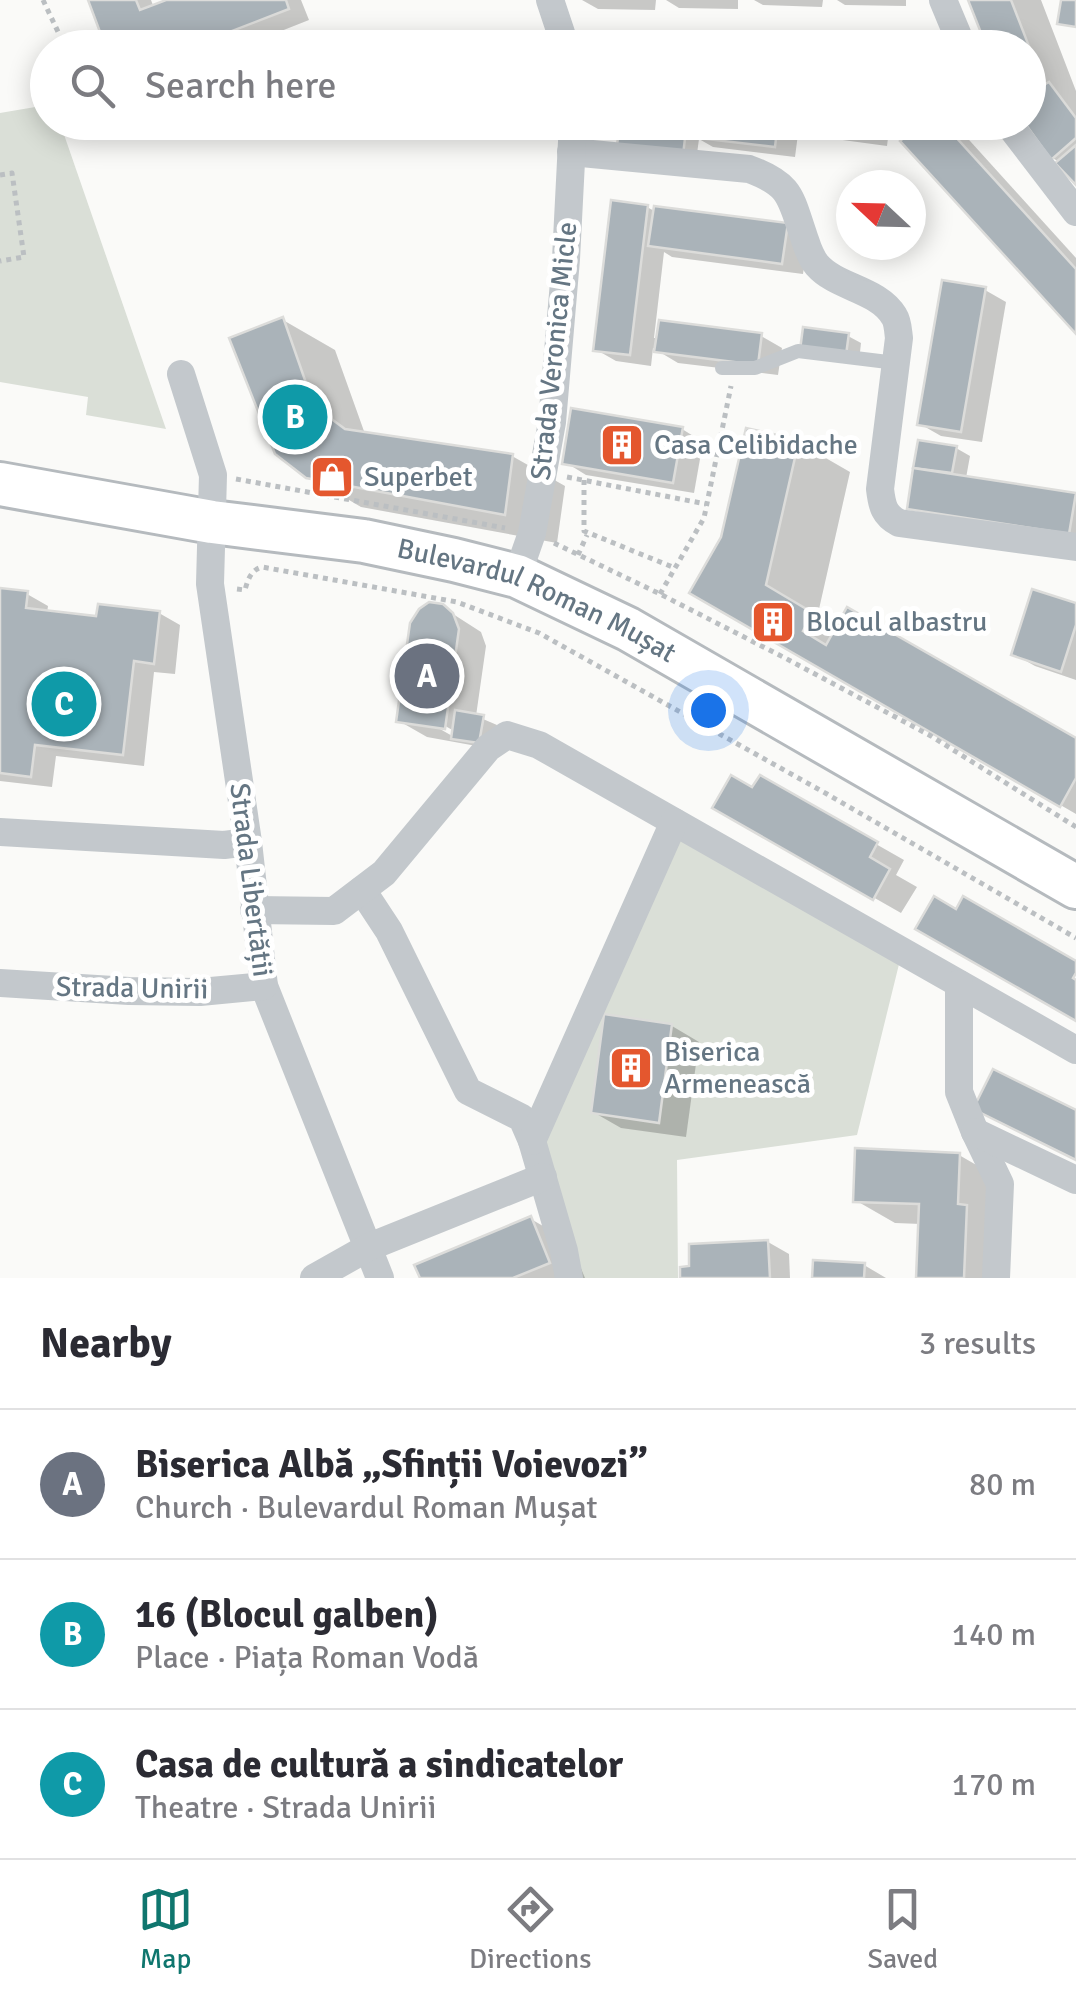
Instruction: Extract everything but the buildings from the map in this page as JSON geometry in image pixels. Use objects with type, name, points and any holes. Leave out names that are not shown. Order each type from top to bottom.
[{"type":"main road","name":"Bulevardul Roman Mușat","points":[[0,484],[212,522],[364,541],[516,576],[628,629],[1076,887]]},
{"type":"street","points":[[550,0],[560,30]]},
{"type":"street","points":[[943,0],[956,30]]},
{"type":"street","name":"Strada Veronica Micle","points":[[516,576],[532,533],[552,422],[572,140]]},
{"type":"street","points":[[1021,140],[1076,212]]},
{"type":"street","points":[[571,152],[749,170],[772,178],[788,192],[816,265],[880,301],[896,318],[899,338],[880,490],[887,516],[899,522],[1076,547]]},
{"type":"street","name":"Strada Libertății","points":[[181,374],[213,475],[210,584],[248,842],[264,986],[380,1278]]},
{"type":"street","points":[[254,910],[334,912],[384,873],[488,748],[507,735],[539,746],[1076,1050]]},
{"type":"street","points":[[532,1141],[674,822]]},
{"type":"street","points":[[0,832],[224,845],[248,842]]},
{"type":"street","points":[[362,890],[389,931],[468,1091],[522,1118],[532,1141],[569,1278]]},
{"type":"street","name":"Strada Unirii","points":[[0,983],[200,992],[264,986]]},
{"type":"street","points":[[959,984],[958,1092],[1000,1184],[996,1278]]},
{"type":"street","points":[[974,1132],[1076,1180]]},
{"type":"street","points":[[314,1278],[369,1248],[542,1177]]},
{"type":"lane","points":[[728,368],[764,366],[798,351],[896,362]]},
{"type":"path","points":[[44,0],[57,30]]},
{"type":"path","points":[[0,175],[12,173],[24,258],[0,260]]},
{"type":"path","points":[[660,594],[704,518],[728,368]]},
{"type":"path","points":[[543,473],[706,504]]},
{"type":"path","points":[[584,480],[582,525],[588,535],[675,568]]},
{"type":"path","points":[[578,555],[588,535]]},
{"type":"path","points":[[210,584],[245,590],[248,579],[262,566],[457,602],[503,618],[539,633],[810,784],[1076,938]]},
{"type":"shaded area","points":[[30,108],[30,140],[66,140],[166,429],[86,415],[88,397],[0,382],[0,113]]},
{"type":"shaded area","points":[[674,822],[902,952],[857,1135],[677,1160],[678,1278],[569,1278],[532,1141]]},
{"type":"place","name":"16 (Blocul galben)","points":[[295,417]]},
{"type":"place","name":"Casa Celibidache","points":[[622,445]]},
{"type":"place","name":"Superbet","points":[[332,477]]},
{"type":"place","name":"Blocul albastru","points":[[773,622]]},
{"type":"place","name":"Biserica Albă „Sfinții Voievozi”","points":[[427,676]]},
{"type":"place","name":"Casa de cultură a sindicatelor","points":[[64,704]]},
{"type":"place","name":"Biserica Armenească","points":[[631,1068]]}]
